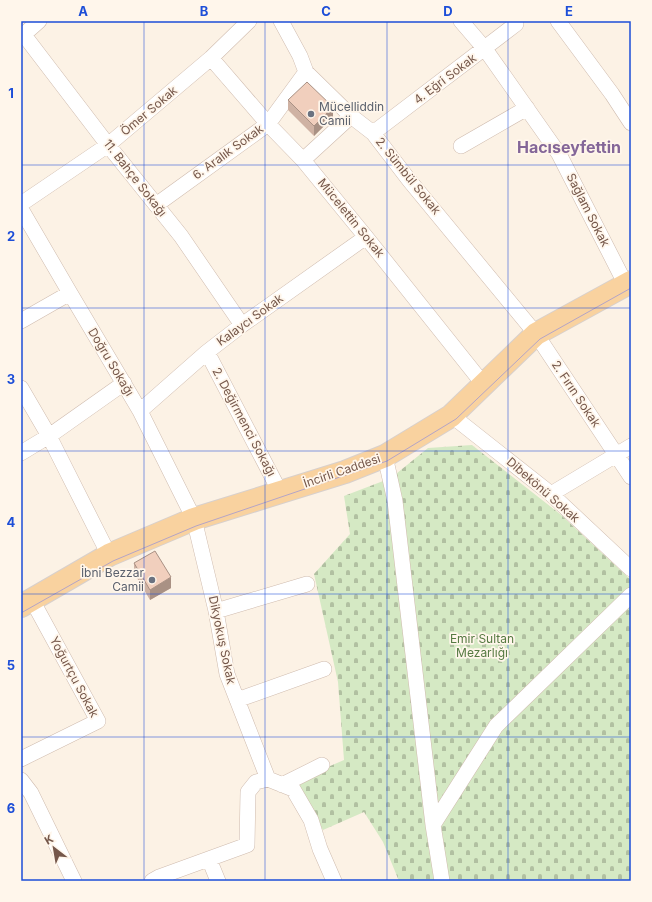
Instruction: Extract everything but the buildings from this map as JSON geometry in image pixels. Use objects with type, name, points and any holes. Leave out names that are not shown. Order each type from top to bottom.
[{"type":"main road","name":"İncirli Caddesi","points":[[27,603],[110,555],[194,519],[345,472],[385,456],[451,416],[536,334],[629,284]]},
{"type":"street","points":[[22,36],[39,21]]},
{"type":"street","name":"Ömer Sokak","points":[[21,204],[108,145],[211,58],[249,21]]},
{"type":"street","name":"2. Sümbül Sokak","points":[[281,21],[300,56],[306,72],[352,116],[373,133],[414,186],[536,334]]},
{"type":"street","name":"Sağlam Sokak","points":[[460,21],[485,49],[559,154],[629,284]]},
{"type":"street","points":[[558,21],[612,94],[631,123]]},
{"type":"street","name":"4. Eğri Sokak","points":[[373,133],[516,24]]},
{"type":"street","name":"11. Bahçe Sokağı","points":[[22,36],[181,236],[242,325]]},
{"type":"street","name":"Mücelettin Sokak","points":[[211,58],[268,124],[303,160],[484,385]]},
{"type":"street","name":"6. Aralık Sokak","points":[[156,204],[268,124],[306,72]]},
{"type":"street","points":[[461,146],[527,108]]},
{"type":"street","points":[[303,160],[352,116]]},
{"type":"street","name":"Doğru Sokağı","points":[[21,208],[140,411],[194,519]]},
{"type":"street","name":"Kalaycı Sokak","points":[[140,411],[207,352],[242,325],[366,237]]},
{"type":"street","points":[[21,321],[70,293]]},
{"type":"street","name":"2. Fırın Sokak","points":[[536,334],[631,476]]},
{"type":"street","name":"2. Değirmenci Sokağı","points":[[207,352],[280,492]]},
{"type":"street","points":[[21,452],[49,436],[124,383]]},
{"type":"street","points":[[21,388],[49,436],[110,555]]},
{"type":"street","name":"Dibekönü Sokak","points":[[451,416],[551,494],[631,569]]},
{"type":"street","points":[[551,494],[631,446]]},
{"type":"street","points":[[385,456],[395,501],[433,825],[442,881]]},
{"type":"street","name":"Dikyokuş Sokak","points":[[194,519],[216,611],[227,674],[237,700],[275,782]]},
{"type":"street","points":[[216,611],[307,584]]},
{"type":"street","points":[[433,825],[496,726],[631,595]]},
{"type":"street","name":"Yoğurtçu Sokak","points":[[21,759],[98,720],[27,603]]},
{"type":"street","points":[[237,700],[324,669]]},
{"type":"street","points":[[152,881],[159,877],[247,845],[248,792],[256,782],[275,782],[322,765]]},
{"type":"street","points":[[21,780],[31,793],[74,881]]},
{"type":"street","points":[[275,782],[293,789],[311,820],[320,849],[334,881]]},
{"type":"street","points":[[209,859],[218,881]]},
{"type":"green space","name":"Emir Sultan Mezarlığı","points":[[472,445],[560,514],[631,580],[631,881],[399,881],[383,842],[364,812],[323,830],[293,782],[344,760],[338,682],[314,574],[350,534],[344,496],[391,478],[428,448]]},
{"type":"tram line","points":[[21,613],[113,561],[196,526],[387,461],[456,419],[540,339],[631,288]]},
{"type":"place","name":"Mücelliddin Camii","points":[[311,114]]},
{"type":"place","name":"İbni Bezzar Camii","points":[[152,580]]},
{"type":"district","name":"Hacıseyfettin","points":[[569,147]]}]
